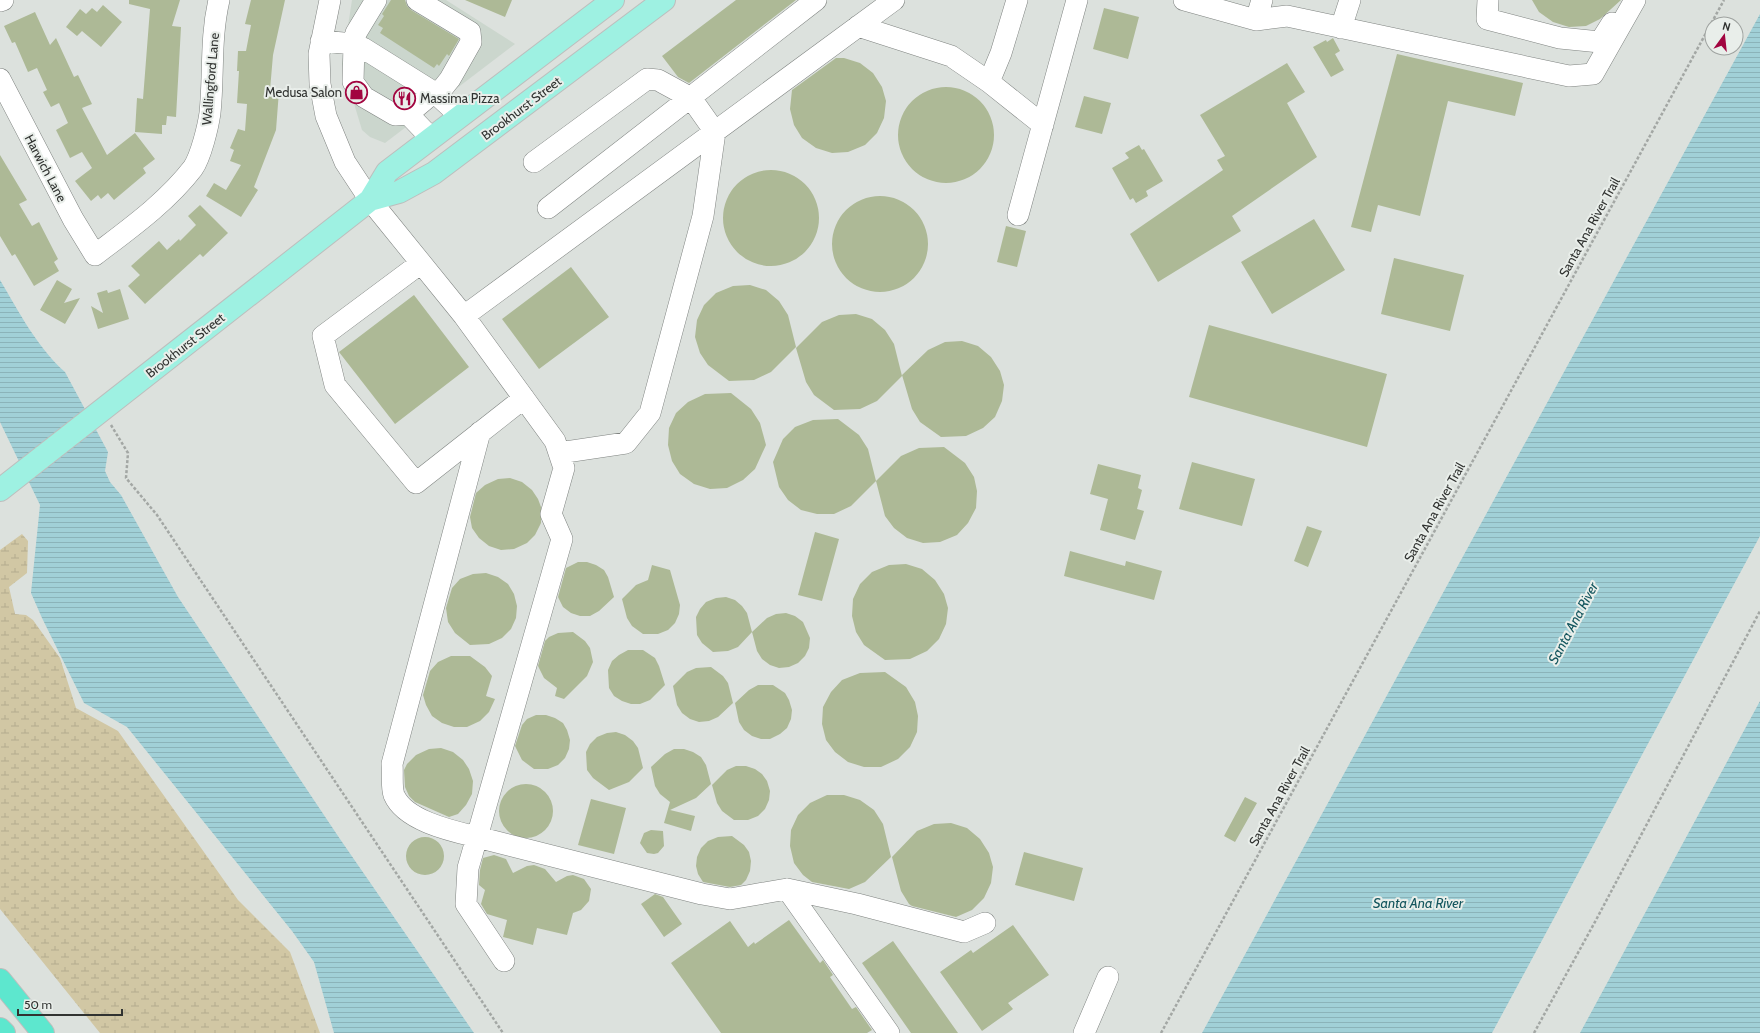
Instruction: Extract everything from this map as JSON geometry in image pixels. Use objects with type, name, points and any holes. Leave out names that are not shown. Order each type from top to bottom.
[{"type":"highway","points":[[0,980],[43,1033]]},
{"type":"highway","points":[[0,1029],[4,1033]]},
{"type":"main road","name":"Brookhurst Street","points":[[5,487],[370,200],[387,172],[614,0]]},
{"type":"main road","name":"Brookhurst Street","points":[[370,200],[399,192],[434,173],[664,0]]},
{"type":"street","name":"Wallingford Lane","points":[[95,255],[151,212],[193,167],[203,141],[210,113],[211,51],[219,0]]},
{"type":"street","points":[[330,0],[319,54],[320,84],[326,116],[345,162],[370,200],[464,316],[555,441],[564,468],[552,514],[562,539],[468,868],[466,904],[504,961]]},
{"type":"street","points":[[376,0],[356,33],[354,44],[353,82],[364,97],[395,115],[408,114],[442,89],[450,80],[471,42],[470,32],[417,0]]},
{"type":"street","points":[[548,208],[816,0]]},
{"type":"street","points":[[989,82],[1001,53],[1016,0]]},
{"type":"street","points":[[1018,215],[1077,0]]},
{"type":"street","points":[[1184,0],[1256,20],[1287,16],[1569,76],[1593,74],[1635,0]]},
{"type":"street","points":[[1256,20],[1262,0]]},
{"type":"street","points":[[1341,28],[1350,0]]},
{"type":"street","points":[[1488,0],[1487,19],[1560,38],[1600,42],[1625,0]]},
{"type":"street","points":[[464,316],[892,1]]},
{"type":"street","points":[[858,26],[951,56],[989,82],[1043,125]]},
{"type":"street","points":[[321,41],[354,44],[435,93],[460,116]]},
{"type":"street","name":"Harwich Lane","points":[[0,79],[66,205],[95,255]]},
{"type":"street","points":[[534,162],[647,79],[658,80],[691,98],[715,132],[703,216],[650,413],[626,443],[559,453]]},
{"type":"street","points":[[320,84],[353,82]]},
{"type":"street","points":[[408,114],[431,138]]},
{"type":"street","points":[[421,263],[323,336],[334,385],[416,483],[524,398]]},
{"type":"street","points":[[480,432],[392,764],[394,794],[403,808],[435,827],[702,894],[730,899],[787,889],[857,904],[964,932],[985,922]]},
{"type":"street","points":[[787,889],[890,1033]]},
{"type":"street","points":[[1084,1033],[1108,977]]},
{"type":"path","name":"Santa Ana River Trail","points":[[1161,1033],[1724,0]]},
{"type":"path","points":[[102,411],[127,449],[128,456],[126,473],[130,484],[157,515],[503,1033]]},
{"type":"path","points":[[1534,1033],[1600,913],[1760,611]]},
{"type":"shaded area","points":[[352,0],[446,0],[515,44],[385,143],[370,137],[362,130],[342,64]]},
{"type":"green space","points":[[22,534],[28,541],[27,573],[9,587],[15,614],[26,615],[33,620],[60,658],[76,708],[118,731],[238,900],[290,952],[320,1033],[100,1033],[0,909],[0,550]]},
{"type":"water","name":"Santa Ana River","points":[[1760,14],[1760,536],[1492,1033],[1202,1033],[1737,56],[1744,56],[1744,43]]},
{"type":"water","points":[[0,280],[37,340],[65,372],[108,452],[105,471],[110,482],[121,495],[178,597],[340,839],[474,1033],[334,1033],[314,962],[292,931],[127,727],[84,703],[31,593],[40,505],[0,422]]},
{"type":"water","points":[[1760,701],[1760,1033],[1580,1033]]},
{"type":"building","points":[[129,0],[180,0],[172,26],[181,27],[176,117],[167,116],[166,125],[162,125],[162,134],[135,132],[137,98],[143,99],[150,9],[129,4]]},
{"type":"building","points":[[251,0],[285,0],[273,55],[270,90],[279,91],[276,130],[254,187],[258,190],[241,217],[206,196],[214,183],[226,190],[241,165],[230,161],[234,150],[230,148],[238,129],[245,131],[247,104],[237,103],[239,71],[237,71],[238,51],[246,51],[251,25],[245,24]]},
{"type":"building","points":[[391,0],[405,0],[407,6],[411,10],[459,39],[449,56],[447,54],[439,66],[437,64],[434,68],[380,33],[383,28],[378,25],[384,16],[382,14]]},
{"type":"building","points":[[465,0],[512,0],[505,17]]},
{"type":"building","points":[[736,0],[796,0],[689,83],[678,77],[662,56]]},
{"type":"building","points":[[1532,0],[1621,0],[1600,19],[1586,26],[1569,27],[1553,22],[1539,12]]},
{"type":"building","points":[[103,5],[122,22],[101,47],[82,31],[77,36],[66,27],[80,9],[86,14],[92,8],[97,12]]},
{"type":"building","points":[[1104,8],[1139,17],[1128,59],[1093,49]]},
{"type":"building","points":[[35,12],[50,45],[56,38],[74,77],[78,75],[92,104],[82,108],[107,155],[135,133],[155,159],[143,168],[146,173],[114,200],[108,193],[101,199],[98,195],[91,201],[75,181],[92,168],[82,152],[70,158],[56,130],[68,123],[59,103],[51,107],[43,92],[47,90],[37,68],[28,72],[15,42],[12,43],[4,26]]},
{"type":"building","points":[[1333,38],[1340,51],[1335,54],[1344,70],[1331,77],[1313,47]]},
{"type":"building","points":[[1397,54],[1523,83],[1515,116],[1448,101],[1420,216],[1378,205],[1371,232],[1351,227]]},
{"type":"building","points":[[836,58],[844,58],[860,63],[873,73],[882,87],[886,101],[884,118],[877,133],[865,145],[848,152],[832,153],[816,148],[802,138],[794,125],[790,109],[792,90]]},
{"type":"building","points":[[1287,63],[1305,92],[1287,103],[1317,157],[1232,216],[1241,231],[1158,282],[1130,234],[1223,170],[1217,160],[1225,156],[1200,115]]},
{"type":"building","points":[[946,87],[964,91],[980,101],[990,117],[994,135],[990,153],[980,169],[964,179],[946,183],[928,179],[912,169],[902,153],[898,135],[902,117],[912,101],[928,91]]},
{"type":"building","points":[[1084,96],[1111,103],[1102,134],[1075,127]]},
{"type":"building","points":[[1139,145],[1142,150],[1144,149],[1163,181],[1146,191],[1148,196],[1136,203],[1133,198],[1130,200],[1112,168],[1129,158],[1125,153]]},
{"type":"building","points":[[0,155],[27,200],[19,204],[32,226],[39,222],[58,259],[54,262],[59,271],[34,286],[15,254],[12,256],[0,236]]},
{"type":"building","points":[[771,170],[789,174],[805,184],[815,200],[819,218],[815,236],[805,252],[789,262],[771,266],[753,262],[737,252],[727,236],[723,218],[727,200],[737,184],[753,174]]},
{"type":"building","points":[[880,196],[898,200],[914,210],[924,226],[928,244],[924,262],[914,278],[898,288],[880,292],[862,288],[846,278],[836,262],[832,244],[836,226],[846,210],[862,200]]},
{"type":"building","points":[[200,205],[228,233],[203,257],[200,254],[145,304],[128,286],[140,275],[131,266],[159,241],[167,250],[179,239],[180,241],[196,225],[188,216]]},
{"type":"building","points":[[1314,219],[1345,270],[1272,314],[1241,262]]},
{"type":"building","points":[[1006,226],[1026,231],[1017,267],[997,262]]},
{"type":"building","points":[[1394,258],[1464,275],[1450,331],[1381,314]]},
{"type":"building","points":[[571,267],[609,317],[539,369],[502,319]]},
{"type":"building","points":[[57,280],[72,289],[64,303],[80,298],[65,324],[40,310]]},
{"type":"building","points":[[750,285],[766,290],[779,301],[788,315],[796,347],[771,372],[754,380],[729,381],[708,365],[700,353],[695,337],[697,320],[704,305],[716,293],[733,286]]},
{"type":"building","points":[[120,289],[129,319],[98,329],[91,306],[103,313],[97,293],[107,290],[108,293]]},
{"type":"building","points":[[414,295],[469,367],[395,424],[339,352]]},
{"type":"building","points":[[856,314],[872,319],[885,330],[894,344],[902,376],[877,401],[860,409],[834,410],[814,395],[806,382],[796,348],[822,322],[839,315]]},
{"type":"building","points":[[1209,325],[1387,374],[1367,447],[1189,397]]},
{"type":"building","points":[[962,341],[978,346],[991,357],[1000,371],[1004,385],[1002,401],[995,417],[983,428],[966,436],[941,437],[920,422],[912,409],[902,375],[928,350],[945,342]]},
{"type":"building","points":[[731,393],[751,409],[760,423],[766,445],[755,469],[743,480],[727,488],[710,489],[694,484],[680,474],[672,461],[668,445],[669,428],[676,413],[688,402],[705,394]]},
{"type":"building","points":[[838,419],[859,435],[868,449],[876,481],[851,506],[834,514],[817,514],[801,510],[788,500],[779,487],[773,462],[783,439],[795,427],[813,420]]},
{"type":"building","points":[[944,447],[965,463],[974,477],[977,491],[976,508],[968,523],[957,535],[940,542],[923,543],[907,538],[894,528],[885,516],[876,481],[901,456],[919,448]]},
{"type":"building","points":[[1192,462],[1255,479],[1242,526],[1179,509]]},
{"type":"building","points":[[1098,464],[1141,475],[1138,488],[1142,490],[1137,509],[1144,511],[1135,540],[1100,530],[1108,499],[1090,494]]},
{"type":"building","points":[[510,478],[522,482],[532,490],[541,507],[541,523],[535,535],[527,543],[514,549],[501,550],[489,546],[479,538],[472,528],[470,517],[476,493],[485,485],[498,479]]},
{"type":"building","points":[[1307,526],[1322,531],[1308,567],[1294,561]]},
{"type":"building","points":[[815,532],[839,539],[822,601],[798,595]]},
{"type":"building","points":[[1070,551],[1125,566],[1126,561],[1162,571],[1154,600],[1064,576]]},
{"type":"building","points":[[578,562],[587,562],[604,570],[608,577],[614,597],[599,611],[590,616],[580,616],[571,613],[563,607],[558,597],[566,568]]},
{"type":"building","points":[[906,564],[922,569],[935,580],[944,594],[948,608],[946,624],[939,639],[927,651],[910,659],[885,660],[864,645],[856,632],[852,616],[853,599],[860,584],[872,572],[889,565]]},
{"type":"building","points":[[652,565],[670,570],[680,605],[679,614],[675,623],[668,630],[658,634],[643,634],[632,626],[627,618],[622,599],[636,585],[648,580]]},
{"type":"building","points":[[486,573],[498,577],[508,584],[514,594],[517,606],[516,618],[511,629],[502,638],[489,644],[470,645],[455,633],[448,622],[446,608],[452,588],[460,579],[473,574]]},
{"type":"building","points":[[726,597],[735,600],[742,606],[747,613],[752,632],[738,647],[728,651],[713,652],[702,643],[697,635],[696,617],[706,602],[716,598]]},
{"type":"building","points":[[786,613],[795,616],[803,622],[810,638],[809,648],[805,656],[798,663],[789,667],[779,668],[770,665],[762,659],[757,651],[752,632],[767,618],[776,614]]},
{"type":"building","points":[[573,632],[585,641],[590,648],[593,662],[587,676],[564,699],[555,696],[557,688],[544,678],[538,666],[545,641],[549,637],[558,633]]},
{"type":"building","points":[[628,650],[643,650],[655,658],[665,685],[650,700],[640,704],[631,704],[622,701],[614,696],[609,688],[608,670],[612,661]]},
{"type":"building","points":[[451,656],[470,656],[485,667],[492,676],[486,696],[495,699],[489,712],[480,721],[467,727],[454,727],[442,723],[432,716],[423,695],[430,671],[438,662]]},
{"type":"building","points":[[711,667],[723,676],[728,683],[733,703],[718,717],[709,721],[699,722],[690,719],[682,713],[677,705],[673,686],[687,672],[696,668]]},
{"type":"building","points":[[885,672],[906,687],[915,702],[918,716],[917,732],[910,747],[898,759],[881,767],[864,767],[848,762],[835,752],[826,740],[822,724],[823,707],[831,692],[842,680],[860,673]]},
{"type":"building","points":[[758,685],[773,685],[785,693],[792,710],[791,719],[787,728],[780,734],[770,739],[761,739],[752,736],[744,730],[739,722],[735,703],[749,690]]},
{"type":"building","points":[[536,715],[546,715],[563,723],[570,740],[569,749],[565,758],[558,765],[548,769],[534,769],[522,760],[515,746],[522,725],[527,719]]},
{"type":"building","points":[[616,732],[625,735],[633,741],[638,748],[643,768],[629,782],[609,790],[593,778],[587,770],[586,752],[590,744],[597,737],[607,733]]},
{"type":"building","points":[[441,748],[453,752],[463,760],[469,769],[473,781],[472,794],[466,805],[458,814],[449,817],[415,802],[409,796],[405,787],[404,770],[407,764],[416,755],[429,749]]},
{"type":"building","points":[[674,749],[684,749],[701,757],[706,765],[711,784],[696,798],[670,810],[695,816],[691,831],[664,823],[670,802],[660,794],[655,786],[651,767],[665,754]]},
{"type":"building","points":[[736,766],[746,766],[755,769],[762,774],[767,781],[770,791],[769,800],[765,809],[758,816],[748,820],[734,820],[722,811],[717,803],[712,785],[727,770]]},
{"type":"building","points":[[526,784],[536,786],[545,792],[551,801],[553,811],[551,821],[545,830],[536,836],[526,838],[516,836],[507,830],[501,821],[499,811],[501,801],[507,792],[516,786]]},
{"type":"building","points":[[827,795],[844,795],[860,800],[874,810],[883,824],[891,857],[865,882],[849,889],[812,882],[803,875],[794,863],[790,846],[791,830],[798,815],[810,803]]},
{"type":"building","points":[[1245,797],[1257,803],[1235,842],[1224,836]]},
{"type":"building","points":[[591,799],[626,808],[614,854],[578,845]]},
{"type":"building","points":[[951,823],[967,828],[980,839],[989,853],[993,867],[991,883],[984,898],[972,910],[956,917],[909,904],[901,891],[892,857],[917,831],[934,824]]},
{"type":"building","points":[[651,830],[663,831],[664,846],[658,853],[654,854],[647,853],[640,843],[644,833]]},
{"type":"building","points":[[732,836],[744,845],[749,852],[751,861],[750,871],[746,880],[741,885],[730,887],[703,882],[698,874],[696,866],[697,857],[701,848],[708,841],[718,837]]},
{"type":"building","points":[[425,837],[438,843],[444,856],[438,869],[425,875],[412,869],[406,856],[412,843]]},
{"type":"building","points":[[1024,852],[1083,868],[1074,901],[1015,885]]},
{"type":"building","points":[[494,855],[506,859],[513,873],[527,866],[534,865],[545,869],[556,882],[567,876],[573,875],[584,879],[591,889],[589,901],[581,910],[573,913],[567,935],[537,928],[533,945],[503,937],[507,920],[487,914],[481,904],[485,890],[479,885],[480,870],[483,858]]},
{"type":"building","points":[[655,894],[663,897],[682,924],[664,937],[641,904]]},
{"type":"building","points":[[789,920],[820,963],[823,960],[833,975],[830,977],[852,1009],[856,1007],[872,1030],[867,1033],[721,1033],[671,963],[730,921],[748,947],[754,942],[755,944]]},
{"type":"building","points":[[1013,925],[1049,975],[1008,1003],[1013,1009],[982,1031],[940,972],[971,950],[973,953]]},
{"type":"building","points":[[893,941],[958,1033],[911,1033],[862,963]]},
{"type":"place","name":"Medusa Salon","points":[[357,92]]},
{"type":"place","name":"Massima Pizza","points":[[405,98]]}]
